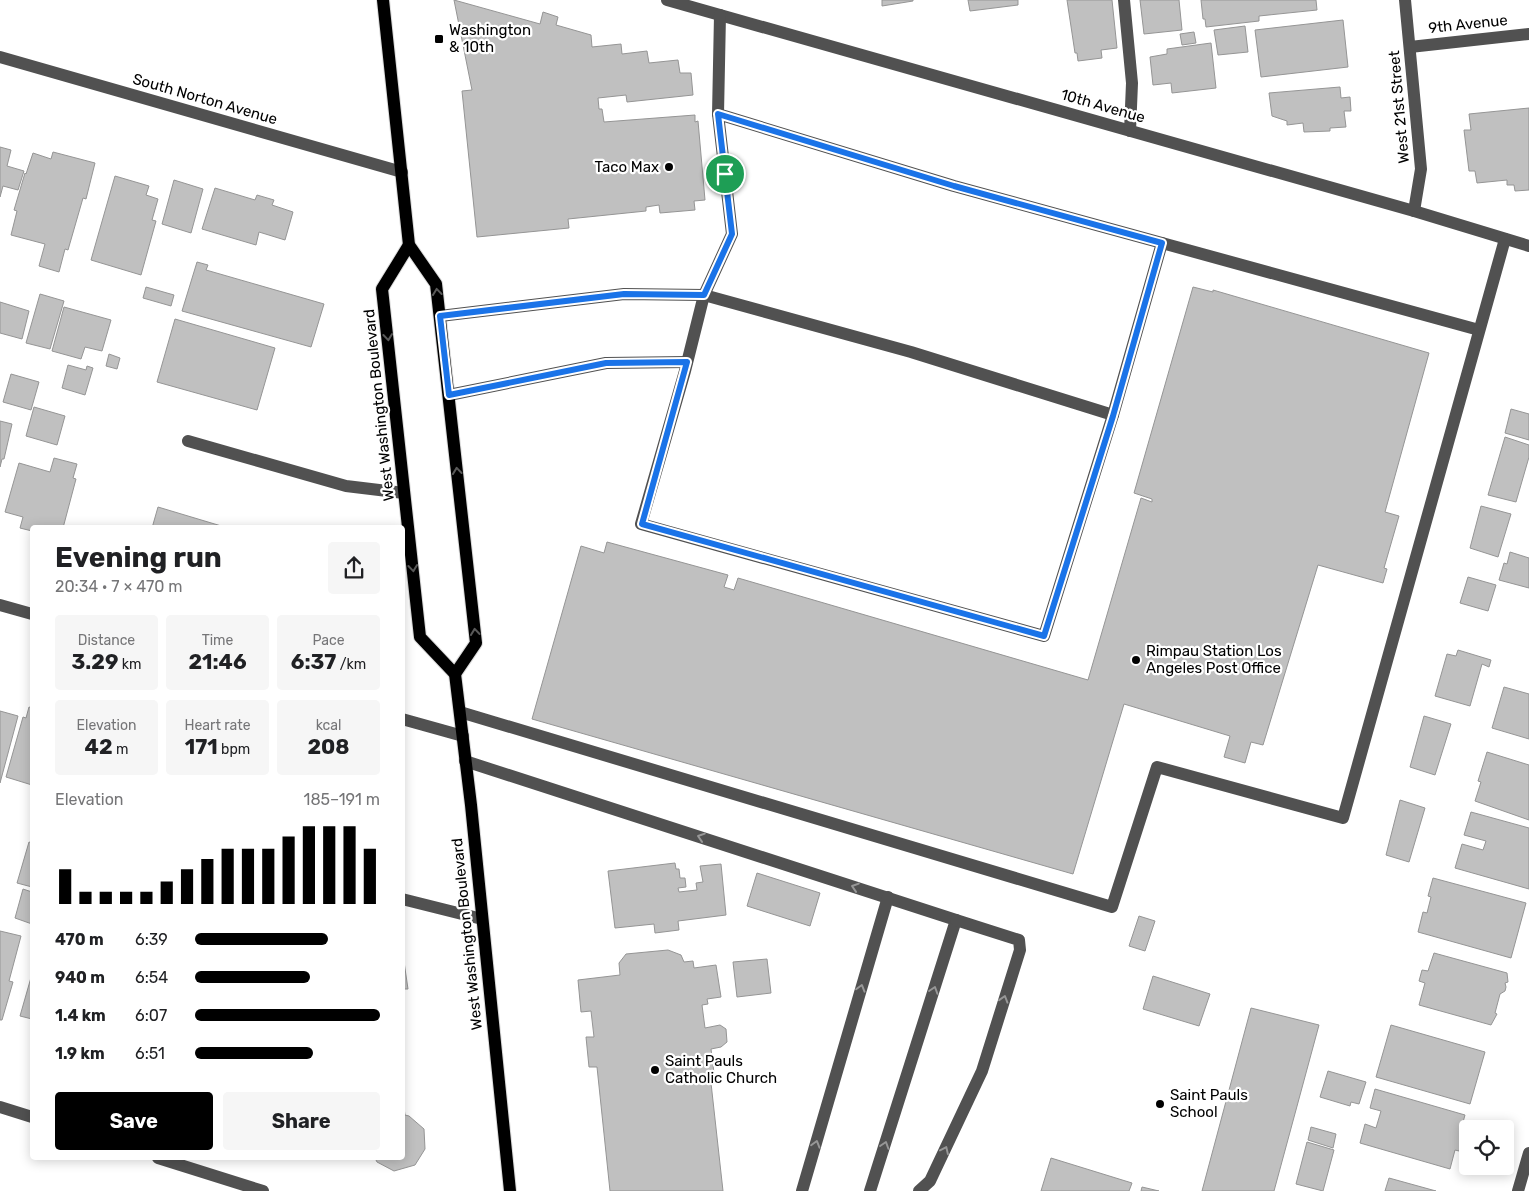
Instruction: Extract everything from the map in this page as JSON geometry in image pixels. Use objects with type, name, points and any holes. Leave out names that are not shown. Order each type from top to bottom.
[{"type":"main road","points":[[382,0],[409,245],[436,284],[476,643],[455,674]]},
{"type":"main road","name":"West Washington Boulevard","points":[[409,245],[382,289],[420,637],[455,674],[510,1191]]},
{"type":"street","name":"10th Avenue","points":[[667,0],[1414,211],[1529,246]]},
{"type":"street","points":[[1124,0],[1132,83],[1130,131]]},
{"type":"street","name":"West 21st Street","points":[[1405,0],[1421,169],[1414,211]]},
{"type":"street","points":[[720,15],[718,114],[732,234],[704,295],[642,524],[1044,636],[1113,416],[1162,243]]},
{"type":"street","name":"9th Avenue","points":[[1410,47],[1529,34]]},
{"type":"street","name":"South Norton Avenue","points":[[0,57],[402,172]]},
{"type":"street","points":[[718,114],[954,186],[1479,330]]},
{"type":"street","points":[[460,712],[1112,907],[1157,767],[1343,818],[1505,239]]},
{"type":"street","points":[[440,316],[624,294],[704,295],[911,352],[1113,416]]},
{"type":"street","points":[[449,395],[606,363],[687,362]]},
{"type":"street","points":[[188,440],[346,486],[404,493]]},
{"type":"street","points":[[0,605],[30,613]]},
{"type":"street","points":[[405,720],[462,736]]},
{"type":"street","points":[[465,761],[1018,940],[1020,950],[982,1071],[930,1181],[919,1191]]},
{"type":"street","points":[[802,1191],[888,898]]},
{"type":"street","points":[[405,900],[482,919]]},
{"type":"street","points":[[870,1191],[956,920]]},
{"type":"street","points":[[0,1107],[30,1116]]},
{"type":"street","points":[[1518,1191],[1529,1153]]},
{"type":"street","points":[[164,1160],[263,1191]]},
{"type":"building","points":[[454,0],[540,24],[543,12],[558,17],[556,25],[591,35],[592,47],[621,44],[622,54],[647,51],[649,63],[678,60],[680,73],[691,73],[693,95],[627,102],[626,95],[598,98],[599,109],[602,109],[604,122],[695,115],[695,122],[698,121],[705,200],[694,201],[695,210],[660,213],[659,205],[646,207],[646,211],[568,219],[569,228],[477,237],[462,91],[472,90]]},
{"type":"building","points":[[882,0],[913,0],[913,1],[882,6]]},
{"type":"building","points":[[968,0],[1018,0],[1018,5],[970,11]]},
{"type":"building","points":[[1067,0],[1112,0],[1117,48],[1101,50],[1102,58],[1078,61],[1077,53],[1075,53]]},
{"type":"building","points":[[1140,0],[1179,0],[1182,30],[1144,34]]},
{"type":"building","points":[[1201,0],[1316,0],[1317,10],[1259,16],[1259,21],[1206,27]]},
{"type":"building","points":[[1343,20],[1348,67],[1261,77],[1255,30]]},
{"type":"building","points":[[1245,26],[1248,52],[1218,55],[1214,30]]},
{"type":"building","points":[[1194,32],[1196,43],[1182,45],[1180,34]]},
{"type":"building","points":[[1211,43],[1216,88],[1172,93],[1171,83],[1153,85],[1150,57],[1167,54],[1167,49]]},
{"type":"building","points":[[1340,87],[1341,98],[1350,97],[1351,111],[1344,111],[1346,127],[1330,128],[1330,131],[1304,132],[1303,123],[1287,125],[1287,121],[1272,116],[1269,93]]},
{"type":"building","points":[[1529,108],[1529,190],[1515,191],[1514,185],[1507,185],[1507,180],[1477,183],[1475,171],[1469,171],[1464,130],[1471,130],[1469,114]]},
{"type":"building","points":[[0,147],[11,150],[7,166],[24,171],[18,190],[3,186],[0,197]]},
{"type":"building","points":[[53,152],[95,163],[86,199],[83,198],[68,250],[65,249],[59,272],[39,266],[45,244],[11,235],[17,211],[14,210],[33,153],[51,159]]},
{"type":"building","points":[[115,176],[149,186],[146,195],[158,199],[152,220],[156,221],[141,275],[91,260]]},
{"type":"building","points":[[174,180],[203,189],[191,233],[162,224]]},
{"type":"building","points":[[215,188],[255,200],[257,195],[274,200],[272,205],[293,212],[285,240],[259,232],[256,245],[202,229]]},
{"type":"building","points":[[197,262],[208,265],[206,270],[324,304],[311,347],[182,311]]},
{"type":"building","points":[[146,287],[174,295],[171,306],[143,298]]},
{"type":"building","points":[[1193,287],[1213,292],[1213,290],[1429,353],[1385,512],[1399,516],[1384,568],[1387,569],[1383,583],[1318,565],[1263,745],[1251,742],[1245,763],[1224,757],[1230,736],[1124,704],[1073,874],[532,719],[581,546],[604,553],[607,542],[728,575],[724,587],[734,590],[738,578],[1088,680],[1141,498],[1152,502],[1152,499],[1134,493]]},
{"type":"building","points":[[40,294],[64,301],[50,349],[26,343]]},
{"type":"building","points":[[0,302],[29,311],[22,339],[0,333]]},
{"type":"building","points":[[64,307],[111,320],[102,351],[85,347],[81,359],[52,351]]},
{"type":"building","points":[[175,319],[275,348],[257,410],[157,382]]},
{"type":"building","points":[[109,354],[120,358],[117,369],[106,366]]},
{"type":"building","points":[[68,365],[86,370],[87,366],[93,368],[85,395],[62,388]]},
{"type":"building","points":[[11,374],[39,382],[31,410],[3,402]]},
{"type":"building","points":[[34,407],[65,416],[57,445],[26,436]]},
{"type":"building","points":[[1511,409],[1529,414],[1529,440],[1505,433]]},
{"type":"building","points":[[0,421],[12,424],[4,459],[2,459],[0,467]]},
{"type":"building","points":[[1505,437],[1529,445],[1529,457],[1516,502],[1488,495]]},
{"type":"building","points":[[54,458],[77,464],[73,478],[76,479],[64,525],[30,525],[30,530],[20,528],[23,517],[5,512],[19,463],[50,472]]},
{"type":"building","points":[[1481,506],[1511,514],[1498,557],[1470,548]]},
{"type":"building","points":[[158,507],[218,525],[153,525]]},
{"type":"building","points":[[1510,552],[1529,558],[1529,588],[1499,580],[1504,563],[1507,564]]},
{"type":"building","points":[[1468,577],[1496,585],[1488,611],[1460,603]]},
{"type":"building","points":[[1458,650],[1491,660],[1489,667],[1482,664],[1470,706],[1435,696],[1447,654],[1456,656]]},
{"type":"building","points":[[1504,687],[1529,694],[1529,739],[1492,728]]},
{"type":"building","points":[[29,707],[30,784],[6,777],[23,717],[26,718]]},
{"type":"building","points":[[0,711],[18,716],[0,783]]},
{"type":"building","points":[[1424,716],[1451,724],[1435,775],[1410,767]]},
{"type":"building","points":[[1487,752],[1529,765],[1529,820],[1475,801],[1481,782],[1478,781]]},
{"type":"building","points":[[1400,800],[1425,808],[1409,862],[1386,855]]},
{"type":"building","points":[[1471,812],[1529,828],[1529,889],[1455,868],[1462,844],[1483,850],[1486,841],[1464,835]]},
{"type":"building","points":[[29,842],[30,886],[17,883]]},
{"type":"building","points":[[675,863],[676,869],[679,869],[680,878],[685,878],[686,887],[678,888],[679,892],[697,890],[696,883],[703,882],[700,866],[721,864],[726,915],[678,921],[679,930],[655,933],[654,924],[615,928],[608,871]]},
{"type":"building","points":[[757,873],[820,893],[810,926],[747,906]]},
{"type":"building","points":[[1433,878],[1526,903],[1511,958],[1418,932],[1423,912],[1427,913],[1431,897],[1428,896]]},
{"type":"building","points":[[23,889],[30,891],[30,923],[15,918]]},
{"type":"building","points":[[1139,916],[1155,921],[1145,951],[1129,946]]},
{"type":"building","points":[[0,931],[21,936],[9,981],[13,982],[2,1020],[0,1020]]},
{"type":"building","name":"Saint Pauls Catholic Church","points":[[668,950],[681,955],[684,962],[693,961],[694,968],[716,965],[721,997],[707,999],[708,1004],[702,1005],[705,1028],[720,1025],[726,1029],[727,1042],[721,1047],[711,1049],[714,1073],[710,1074],[723,1191],[610,1191],[597,1067],[589,1067],[586,1037],[594,1037],[591,1011],[581,1012],[578,980],[620,975],[619,963],[626,954]]},
{"type":"building","points":[[1434,953],[1507,973],[1508,982],[1505,983],[1505,991],[1500,994],[1495,1013],[1497,1014],[1491,1025],[1419,1005],[1425,983],[1419,981],[1422,970],[1428,971]]},
{"type":"building","points":[[767,959],[771,993],[737,997],[733,962]]},
{"type":"building","points":[[405,968],[408,989],[405,989]]},
{"type":"building","points":[[1153,976],[1210,994],[1199,1026],[1143,1009]]},
{"type":"building","points":[[30,981],[30,1018],[20,1016]]},
{"type":"building","points":[[1251,1008],[1319,1025],[1274,1191],[1202,1191]]},
{"type":"building","points":[[1391,1025],[1485,1052],[1470,1104],[1376,1077]]},
{"type":"building","points":[[1328,1071],[1366,1082],[1359,1104],[1351,1102],[1350,1106],[1320,1097]]},
{"type":"building","points":[[1375,1089],[1465,1115],[1464,1120],[1459,1120],[1459,1151],[1455,1150],[1450,1169],[1360,1143],[1365,1124],[1376,1128],[1381,1111],[1370,1108]]},
{"type":"building","points":[[405,1115],[409,1116],[424,1129],[425,1149],[415,1165],[394,1171],[376,1160],[405,1160]]},
{"type":"building","points":[[1311,1127],[1336,1134],[1333,1148],[1308,1140]]},
{"type":"building","points":[[1307,1142],[1334,1150],[1323,1191],[1296,1184]]},
{"type":"building","points":[[1051,1158],[1132,1183],[1129,1191],[1041,1191]]},
{"type":"building","points":[[1389,1178],[1436,1191],[1385,1191]]},
{"type":"building","points":[[1142,1187],[1159,1191],[1141,1191]]},
{"type":"place","name":"Washington & 10th","points":[[439,39]]},
{"type":"place","name":"Taco Max","points":[[669,167]]},
{"type":"place","name":"Rimpau Station Los Angeles Post Office","points":[[1136,660]]},
{"type":"place","name":"Saint Pauls Catholic Church","points":[[655,1070]]},
{"type":"place","name":"Saint Pauls School","points":[[1160,1104]]},
{"type":"route","points":[[718,114],[954,186],[1162,243],[1113,416],[1044,636],[642,524],[687,362],[606,363],[449,395],[440,316],[624,294],[704,295],[732,234],[725,174],[718,114]]}]
